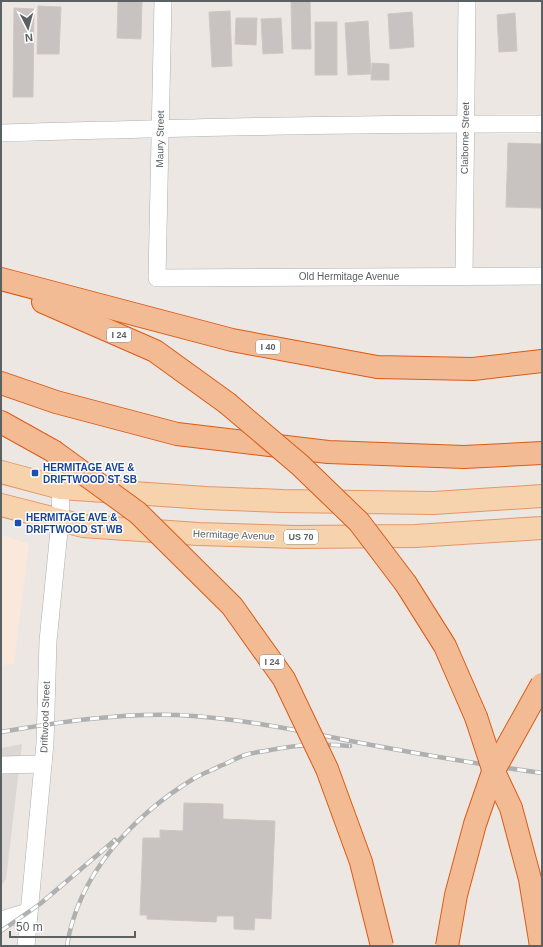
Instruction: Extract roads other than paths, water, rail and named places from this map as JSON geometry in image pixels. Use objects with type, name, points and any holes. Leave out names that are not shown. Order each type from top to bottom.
[{"type":"highway","name":"I 40","points":[[1,279],[232,340],[377,367],[473,369],[542,361]]},
{"type":"highway","name":"I 24","points":[[1,286],[66,311],[156,350],[227,404],[300,465],[359,522],[406,584],[444,646],[476,717],[494,772],[511,808],[530,879],[541,946]]},
{"type":"highway","points":[[1,383],[56,402],[177,434],[328,452],[464,457],[542,453]]},
{"type":"highway","name":"I 24","points":[[1,422],[54,451],[138,513],[232,606],[284,679],[327,769],[362,862],[382,946]]},
{"type":"highway","points":[[447,946],[458,888],[475,824],[493,772],[542,684]]},
{"type":"main road","points":[[1,472],[61,488],[206,498],[282,501],[434,503],[542,496]]},
{"type":"main road","name":"Hermitage Avenue","points":[[1,505],[82,526],[198,534],[296,537],[415,536],[542,528]]},
{"type":"street","name":"Maury Street","points":[[157,278],[163,1]]},
{"type":"street","name":"Claiborne Street","points":[[464,276],[467,1]]},
{"type":"street","points":[[1,133],[160,128],[542,124]]},
{"type":"street","name":"Old Hermitage Avenue","points":[[157,278],[542,276]]},
{"type":"street","name":"Driftwood Street","points":[[26,946],[45,744],[48,640],[60,521],[61,488]]},
{"type":"street","points":[[1,765],[43,764]]},
{"type":"street","points":[[1,920],[28,912]]},
{"type":"railway","points":[[1,732],[111,717],[134,715],[178,715],[226,719],[273,726],[432,756],[542,773]]},
{"type":"railway","points":[[67,946],[73,920],[83,895],[96,871],[112,849],[130,829],[171,794],[196,777],[247,754],[307,745],[350,746]]},
{"type":"railway","points":[[1,931],[40,904],[115,840]]},
{"type":"place","name":"HERMITAGE AVE & DRIFTWOOD ST SB","points":[[35,473]]},
{"type":"place","name":"HERMITAGE AVE & DRIFTWOOD ST WB","points":[[18,523]]}]
